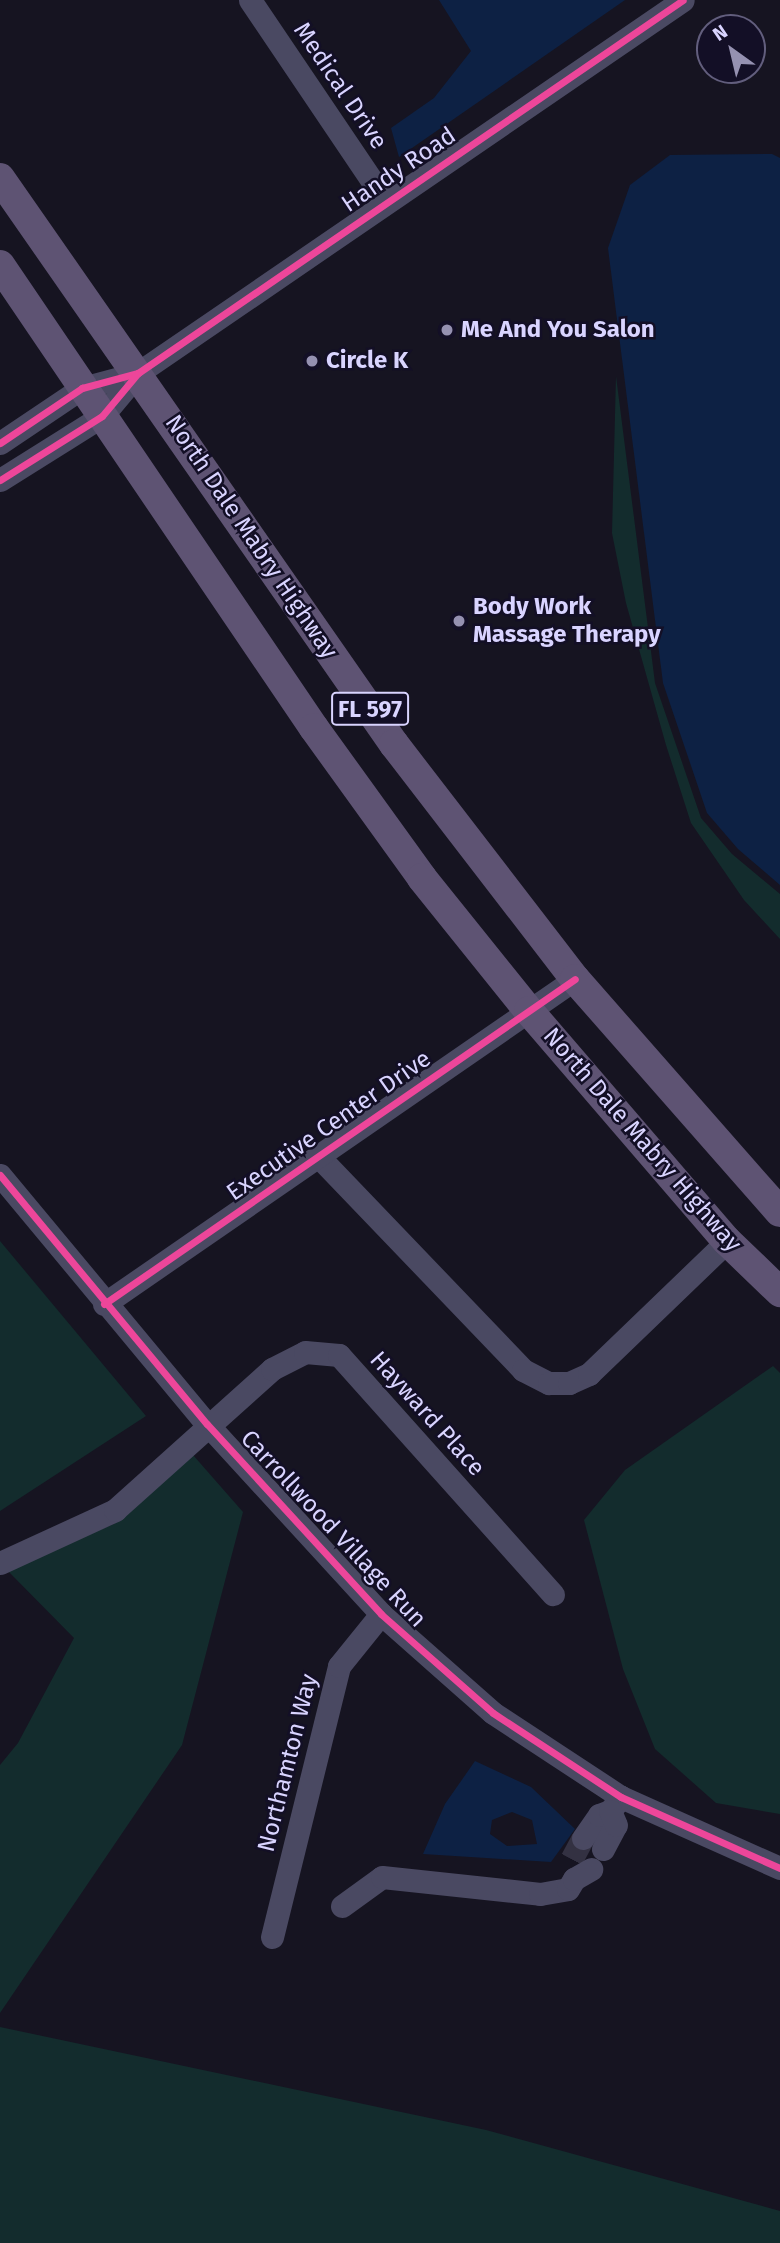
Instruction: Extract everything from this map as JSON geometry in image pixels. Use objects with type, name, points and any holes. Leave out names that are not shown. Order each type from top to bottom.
[{"type":"main road","name":"North Dale Mabry Highway","points":[[0,178],[394,744],[575,979],[780,1212]]},
{"type":"main road","name":"North Dale Mabry Highway","points":[[0,265],[327,748],[422,878],[529,1011],[727,1241],[780,1292]]},
{"type":"street","name":"Medical Drive","points":[[250,0],[386,202]]},
{"type":"street","name":"Handy Road","points":[[138,373],[683,0]]},
{"type":"street","points":[[0,443],[82,388],[138,373]]},
{"type":"street","points":[[0,480],[102,416],[138,373]]},
{"type":"street","name":"Executive Center Drive","points":[[104,1304],[575,979]]},
{"type":"street","name":"Executive Center Drive","points":[[319,1157],[523,1370],[549,1383],[569,1383],[589,1374],[727,1241]]},
{"type":"street","name":"Carrollwood Village Run","points":[[0,1175],[104,1304],[207,1424],[381,1614],[493,1713],[616,1804],[780,1868]]},
{"type":"street","name":"Hayward Place","points":[[0,1563],[115,1510],[207,1424],[272,1369],[305,1352],[339,1355],[553,1594]]},
{"type":"street","name":"Northamton Way","points":[[272,1937],[339,1666],[381,1614]]},
{"type":"street","points":[[593,1843],[598,1815],[616,1804]]},
{"type":"street","points":[[342,1906],[382,1877],[540,1894],[568,1889],[579,1869]]},
{"type":"green space","points":[[616,376],[655,683],[701,818],[732,854],[780,894],[780,939],[744,900],[691,823],[666,745],[626,603],[612,533]]},
{"type":"green space","points":[[0,1241],[146,1416],[0,1511]]},
{"type":"green space","points":[[773,1366],[780,1373],[780,1814],[716,1803],[655,1749],[623,1669],[584,1520],[625,1470]]},
{"type":"green space","points":[[193,1455],[243,1512],[182,1745],[0,2013],[0,1765],[18,1743],[74,1638],[5,1568],[114,1524]]},
{"type":"green space","points":[[0,2027],[486,2130],[780,2211],[780,2243],[0,2243]]},
{"type":"water","points":[[439,0],[625,0],[399,157],[391,128],[434,98],[471,51]]},
{"type":"water","points":[[772,154],[780,158],[780,885],[738,849],[707,813],[663,683],[608,248],[630,185],[670,155]]},
{"type":"water","points":[[475,1761],[531,1787],[575,1829],[551,1862],[423,1854],[445,1804]],"holes":[[[512,1812],[532,1820],[537,1844],[507,1846],[490,1834],[492,1820]]]},
{"type":"tunnel","points":[[572,1859],[583,1838]]},
{"type":"cycle path","points":[[0,480],[102,416],[138,373],[683,0]]},
{"type":"cycle path","points":[[0,443],[82,388],[138,373]]},
{"type":"cycle path","points":[[104,1304],[575,979]]},
{"type":"cycle path","points":[[0,1175],[207,1424],[381,1614],[493,1713],[621,1797],[780,1868]]},
{"type":"place","name":"Me And You Salon","points":[[447,330]]},
{"type":"place","name":"Circle K","points":[[312,361]]},
{"type":"place","name":"Body Work Massage Therapy","points":[[459,621]]}]
